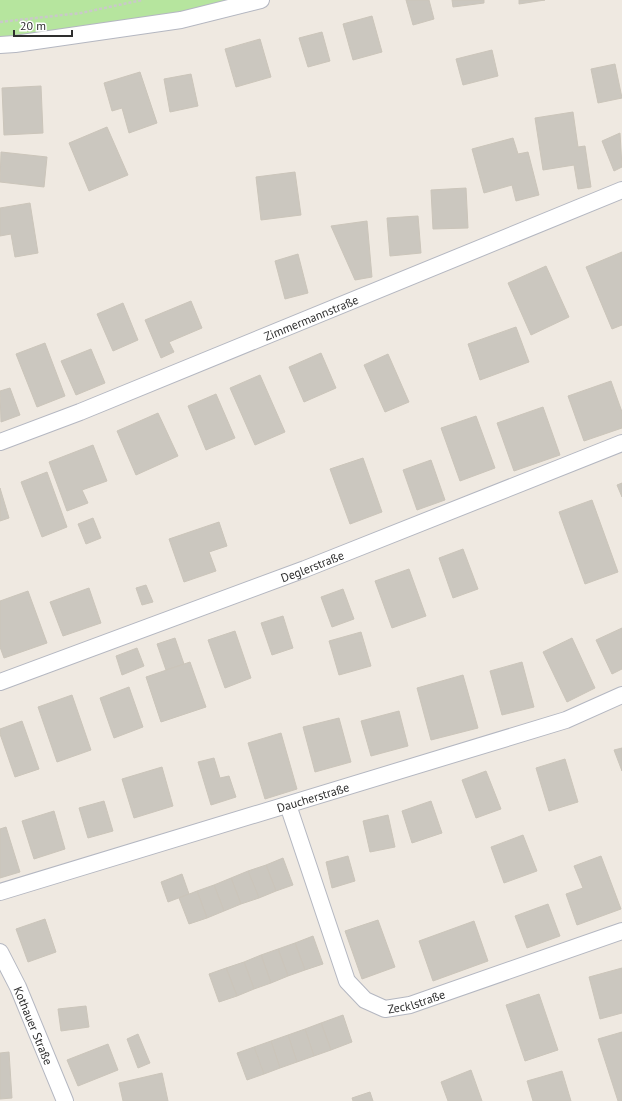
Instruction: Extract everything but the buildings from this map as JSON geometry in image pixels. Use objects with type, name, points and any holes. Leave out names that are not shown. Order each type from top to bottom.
[{"type":"street","points":[[0,45],[181,20],[261,0]]},
{"type":"street","name":"Zimmermannstraße","points":[[0,442],[80,412],[622,190]]},
{"type":"street","name":"Deglerstraße","points":[[0,682],[305,569],[622,443]]},
{"type":"street","name":"Daucherstraße","points":[[0,892],[566,720],[622,695]]},
{"type":"street","name":"Zecklstraße","points":[[288,805],[347,981],[365,1000],[385,1009],[410,1005],[622,930]]},
{"type":"street","name":"Kothauer Straße","points":[[0,952],[18,987],[65,1101]]},
{"type":"path","points":[[0,22],[81,13],[142,0]]},
{"type":"green space","points":[[0,0],[241,0],[181,16],[0,38]]}]
